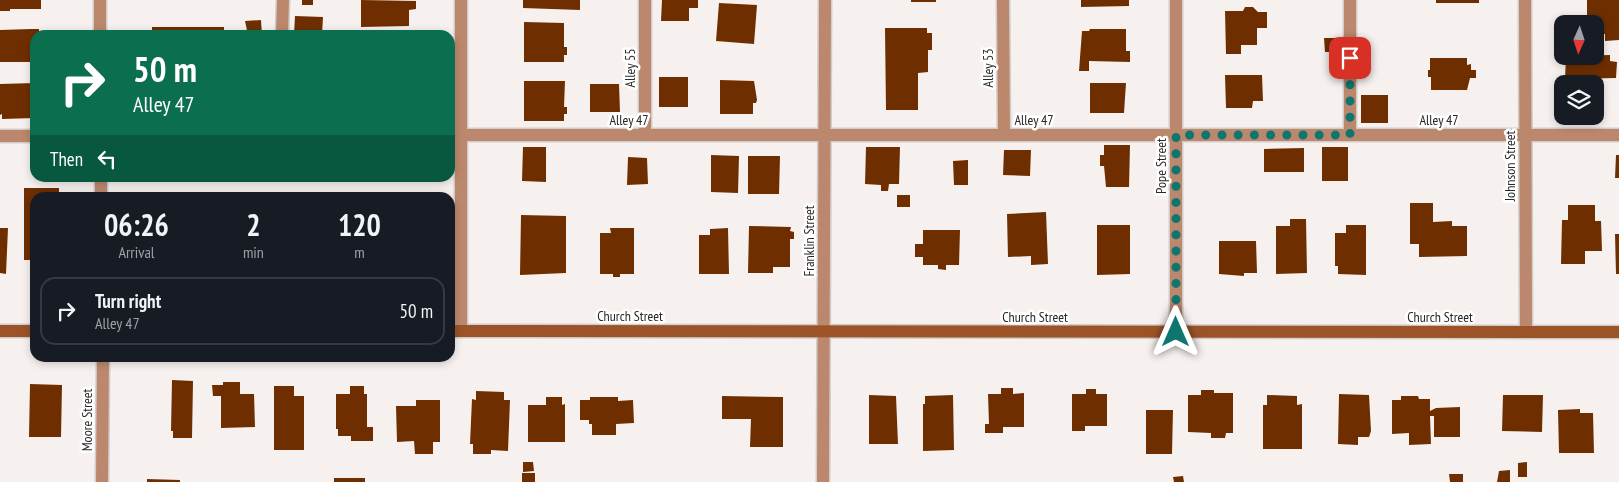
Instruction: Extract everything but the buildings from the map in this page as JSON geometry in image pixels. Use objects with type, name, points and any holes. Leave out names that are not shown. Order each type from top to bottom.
[{"type":"main road","points":[[0,331],[30,331]]},
{"type":"main road","name":"Church Street","points":[[456,331],[1619,332]]},
{"type":"street","points":[[100,0],[100,30]]},
{"type":"street","points":[[282,0],[282,30]]},
{"type":"street","points":[[456,331],[456,135],[461,0]]},
{"type":"street","name":"Alley 55","points":[[645,0],[646,135]]},
{"type":"street","name":"Franklin Street","points":[[823,482],[825,0]]},
{"type":"street","name":"Alley 53","points":[[1003,0],[1004,135]]},
{"type":"street","name":"Pope Street","points":[[1176,0],[1176,332]]},
{"type":"street","points":[[1350,0],[1350,135]]},
{"type":"street","name":"Johnson Street","points":[[1525,0],[1526,332]]},
{"type":"street","name":"Alley 47","points":[[456,135],[1619,135]]},
{"type":"street","points":[[0,136],[30,136]]},
{"type":"street","name":"Moore Street","points":[[102,362],[102,482]]},
{"type":"route","points":[[1176,332],[1176,135],[1350,135],[1350,58]]}]
